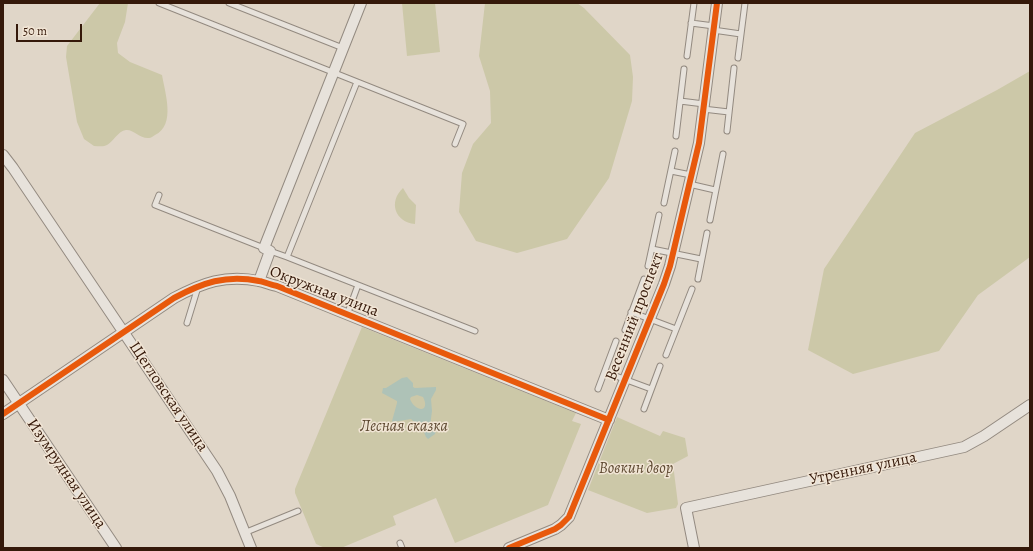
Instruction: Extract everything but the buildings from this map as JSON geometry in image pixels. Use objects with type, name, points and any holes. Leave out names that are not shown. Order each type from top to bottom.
[{"type":"street","points":[[259,281],[267,249],[333,72],[361,3]]},
{"type":"street","name":"Весенний проспект","points":[[509,548],[555,529],[565,521],[572,510],[668,276],[699,143],[717,3]]},
{"type":"street","name":"Щегловская улица","points":[[3,156],[13,168],[217,471],[230,496],[251,548]]},
{"type":"street","name":"Окружная улица","points":[[3,414],[174,298],[192,288],[208,282],[234,278],[259,281],[276,286],[609,420]]},
{"type":"street","name":"Изумрудная улица","points":[[3,380],[116,548]]},
{"type":"street","name":"Утренняя улица","points":[[694,548],[686,508],[964,447],[984,436],[1030,405]]},
{"type":"lane","points":[[159,3],[463,124],[455,144]]},
{"type":"lane","points":[[229,3],[343,48]]},
{"type":"lane","points":[[687,56],[694,3]]},
{"type":"lane","points":[[738,58],[745,3]]},
{"type":"lane","points":[[691,23],[741,34]]},
{"type":"lane","points":[[727,131],[734,68]]},
{"type":"lane","points":[[676,136],[684,69]]},
{"type":"lane","points":[[287,257],[357,82]]},
{"type":"lane","points":[[680,101],[729,112]]},
{"type":"lane","points":[[664,203],[675,151]]},
{"type":"lane","points":[[710,220],[723,154]]},
{"type":"lane","points":[[671,171],[716,190]]},
{"type":"lane","points":[[159,195],[155,205],[475,331]]},
{"type":"lane","points":[[648,266],[659,215]]},
{"type":"lane","points":[[698,279],[707,233]]},
{"type":"lane","points":[[652,249],[701,259]]},
{"type":"lane","points":[[624,330],[644,279]]},
{"type":"lane","points":[[347,315],[358,285]]},
{"type":"lane","points":[[187,322],[199,286]]},
{"type":"lane","points":[[666,355],[692,289]]},
{"type":"lane","points":[[631,312],[676,330]]},
{"type":"lane","points":[[598,389],[616,341]]},
{"type":"lane","points":[[644,409],[660,366]]},
{"type":"lane","points":[[605,372],[651,389]]},
{"type":"lane","points":[[244,532],[298,511]]},
{"type":"lane","points":[[400,542],[402,548]]},
{"type":"green space","points":[[100,3],[128,3],[125,22],[117,43],[118,53],[130,62],[162,75],[167,99],[167,116],[165,124],[161,130],[150,138],[143,137],[126,130],[120,132],[107,145],[94,146],[84,139],[77,122],[66,57],[67,46]]},
{"type":"green space","points":[[402,3],[435,3],[440,52],[407,56]]},
{"type":"green space","points":[[485,3],[577,3],[584,8],[630,55],[633,77],[632,101],[609,178],[567,239],[517,253],[476,241],[459,212],[462,173],[473,144],[491,123],[490,91],[479,56]]},
{"type":"green space","points":[[1030,71],[1030,257],[978,295],[939,351],[853,374],[808,350],[824,269],[915,133]]},
{"type":"green space","points":[[403,188],[409,198],[416,205],[415,224],[403,220],[398,215],[396,210],[396,199],[398,193]]},
{"type":"green space","name":"Лесная сказка","points":[[362,327],[576,413],[572,421],[581,424],[548,505],[455,543],[436,498],[393,516],[396,525],[341,548],[325,548],[316,544],[295,493],[295,489]]},
{"type":"green space","name":"Вовкин двор","points":[[617,417],[660,436],[663,431],[685,438],[688,456],[673,464],[678,504],[676,508],[647,513],[588,490]]},
{"type":"shaded area","points":[[407,377],[413,383],[413,387],[415,388],[436,387],[431,399],[432,411],[430,426],[436,431],[435,434],[428,439],[423,430],[411,419],[392,421],[397,401],[382,393],[383,388],[386,388],[402,378]],"holes":[[[417,395],[423,397],[425,406],[421,409],[415,406],[410,399],[411,397]]]},
{"type":"cycle path","points":[[509,548],[555,529],[569,517],[664,284],[670,266],[699,143],[717,3]]},
{"type":"cycle path","points":[[3,414],[174,298],[194,288],[215,281],[225,279],[247,279],[277,286],[609,420]]}]
